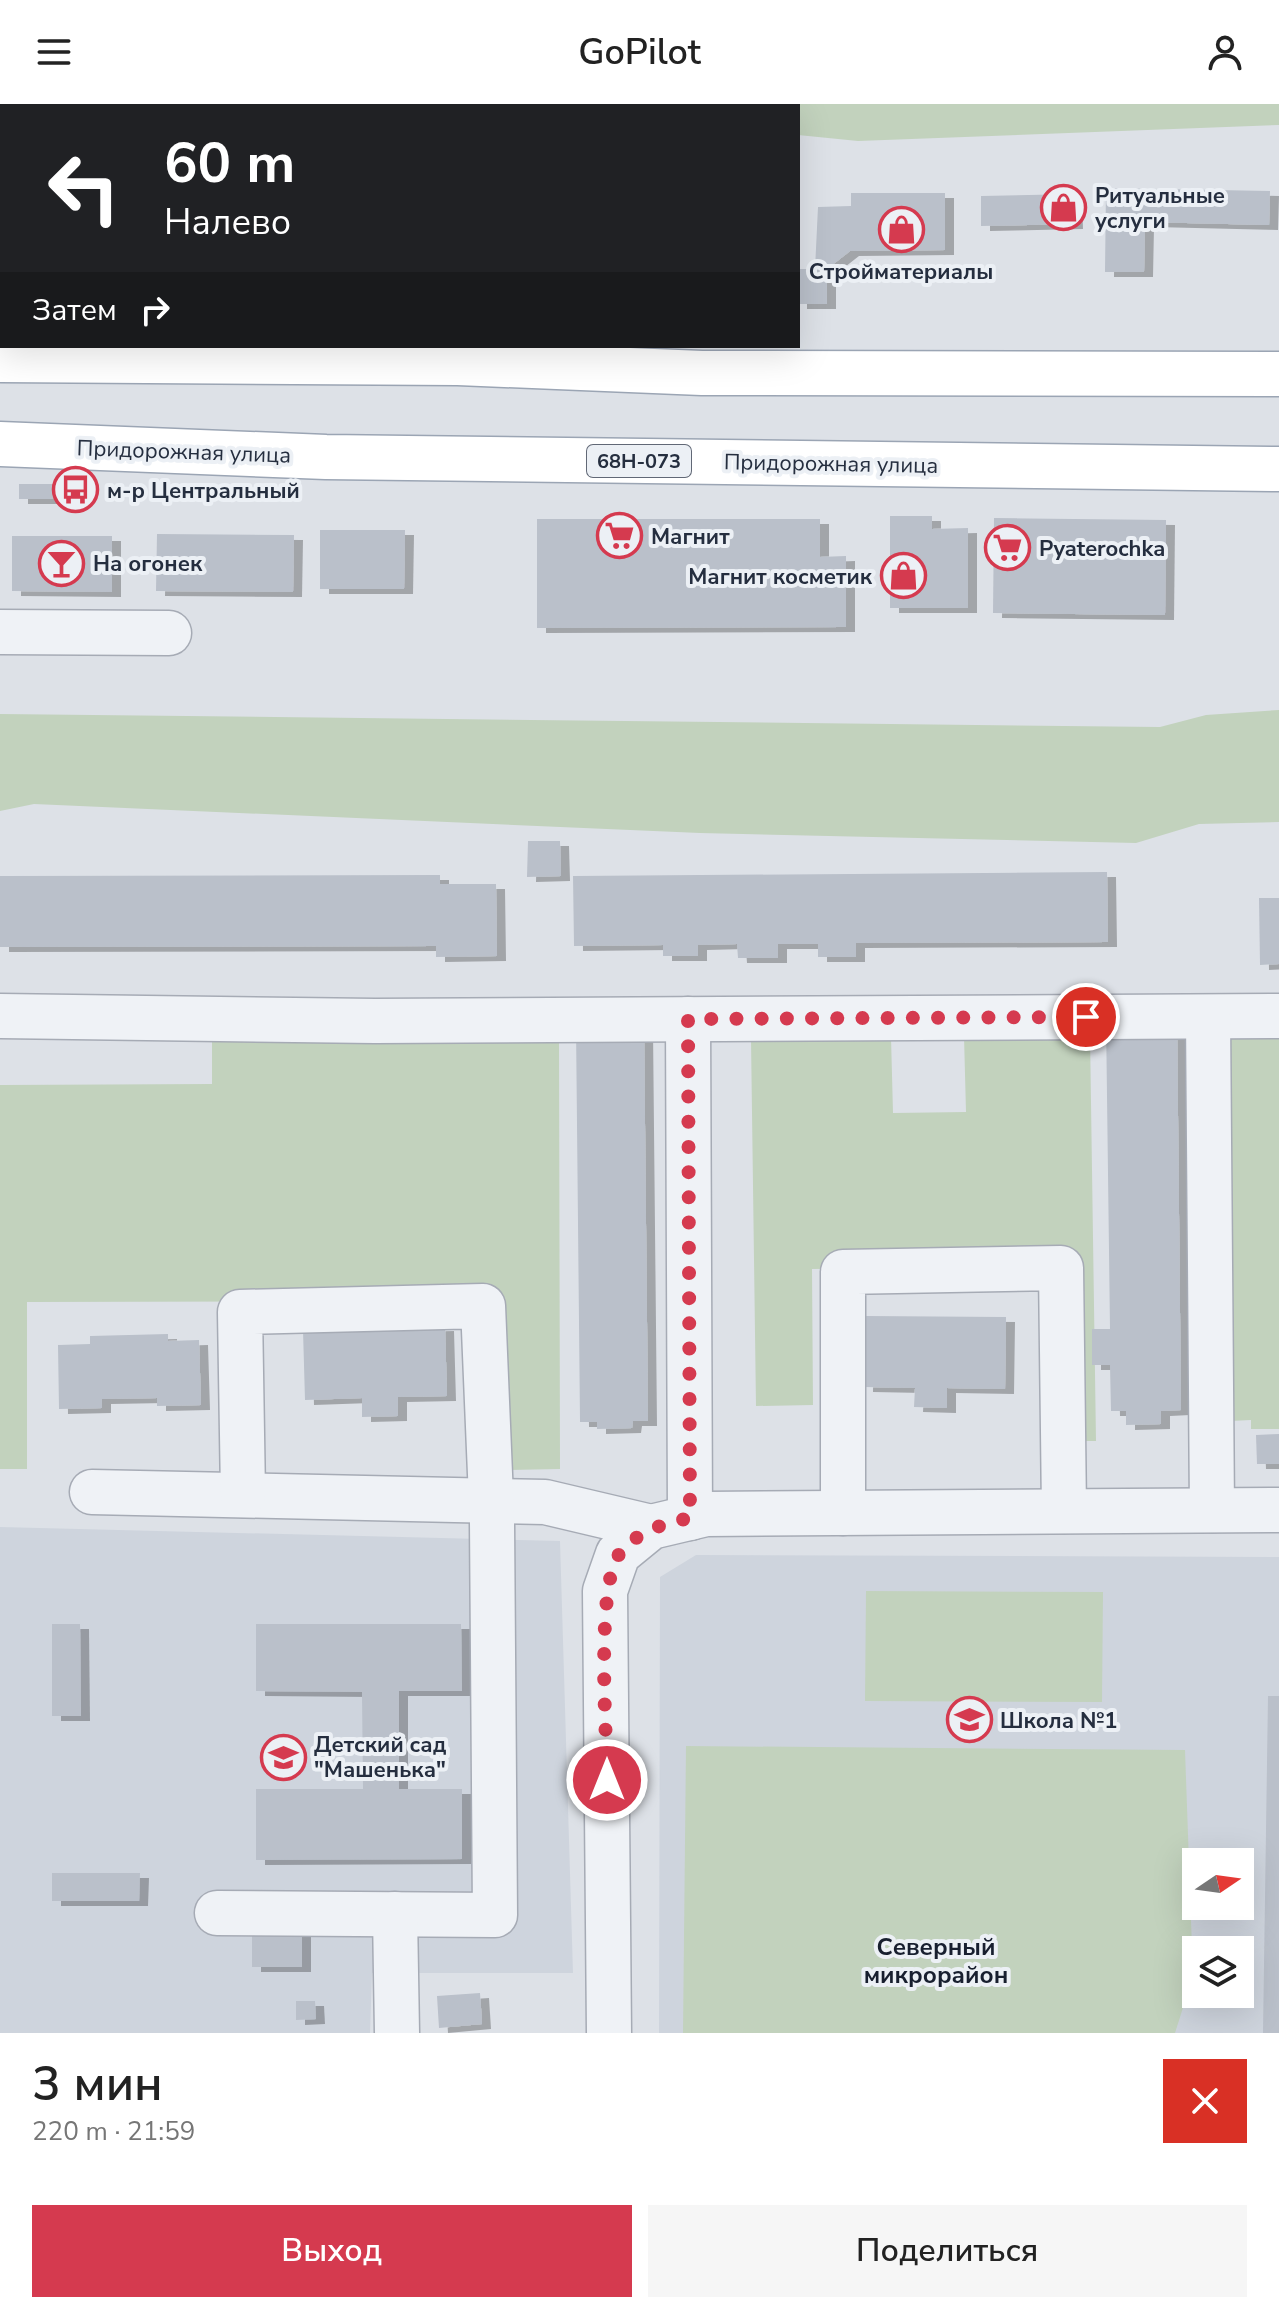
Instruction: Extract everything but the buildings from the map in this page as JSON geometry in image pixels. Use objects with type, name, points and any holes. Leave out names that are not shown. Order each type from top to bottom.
[{"type":"main road","points":[[0,360],[44,353],[458,363],[702,373],[1279,374]]},
{"type":"main road","name":"Придорожная улица","points":[[0,444],[326,457],[1279,469]]},
{"type":"street","points":[[0,632],[169,633]]},
{"type":"street","points":[[0,1016],[360,1021],[1279,1016]]},
{"type":"street","points":[[1208,1017],[1212,1510]]},
{"type":"street","points":[[670,1522],[688,1019]]},
{"type":"street","points":[[843,1513],[843,1272],[1061,1268],[1064,1511]]},
{"type":"street","points":[[217,1913],[495,1915],[491,1501],[483,1306],[240,1312],[243,1495]]},
{"type":"street","points":[[92,1492],[545,1502],[670,1522]]},
{"type":"street","points":[[609,2033],[605,1591],[618,1554],[670,1522],[706,1514],[1279,1510]]},
{"type":"street","points":[[395,1914],[397,2033]]},
{"type":"shaded area","name":"Детский сад \"Машенька\"","points":[[0,1527],[560,1541],[573,1973],[372,1973],[370,2033],[0,2033]]},
{"type":"shaded area","name":"Школа №1","points":[[696,1555],[1279,1557],[1279,2033],[659,2033],[660,1577]]},
{"type":"green space","points":[[800,104],[1279,104],[1279,125],[858,141],[800,135]]},
{"type":"green space","points":[[1279,710],[1279,822],[1199,824],[1136,843],[700,833],[34,804],[0,811],[0,714],[1160,727],[1206,715]]},
{"type":"green space","points":[[1221,1027],[1279,1027],[1279,1429],[1251,1429],[1251,1420],[1230,1421]]},
{"type":"green space","points":[[1090,1034],[1096,1441],[1042,1441],[1039,1266],[812,1269],[813,1405],[756,1406],[751,1039],[891,1037],[893,1113],[966,1112],[964,1036]]},
{"type":"green space","points":[[559,1035],[560,1469],[505,1470],[504,1301],[27,1302],[27,1469],[0,1469],[0,1085],[212,1084],[212,1036]]},
{"type":"green space","points":[[866,1591],[1103,1592],[1102,1702],[865,1701]]},
{"type":"green space","points":[[686,1746],[1185,1750],[1188,1848],[1182,1848],[1182,1920],[1191,1920],[1192,1936],[1182,1936],[1183,2008],[1175,2033],[683,2033]]},
{"type":"place","name":"Ритуальные услуги","points":[[1064,208]]},
{"type":"place","name":"Стройматериалы","points":[[901,230]]},
{"type":"place","name":"м-р Центральный","points":[[76,490]]},
{"type":"place","name":"Магнит","points":[[620,536]]},
{"type":"place","name":"Pyaterochka","points":[[1008,548]]},
{"type":"place","name":"На огонек","points":[[62,563]]},
{"type":"place","name":"Магнит косметик","points":[[903,576]]},
{"type":"place","name":"Школа №1","points":[[969,1720]]},
{"type":"place","name":"Детский сад \"Машенька\"","points":[[283,1757]]},
{"type":"district","name":"Северный микрорайон","points":[[936,1961]]},
{"type":"route","points":[[607,1780],[605,1591],[618,1554],[651,1527],[690,1518],[688,1019],[1086,1017]]}]
